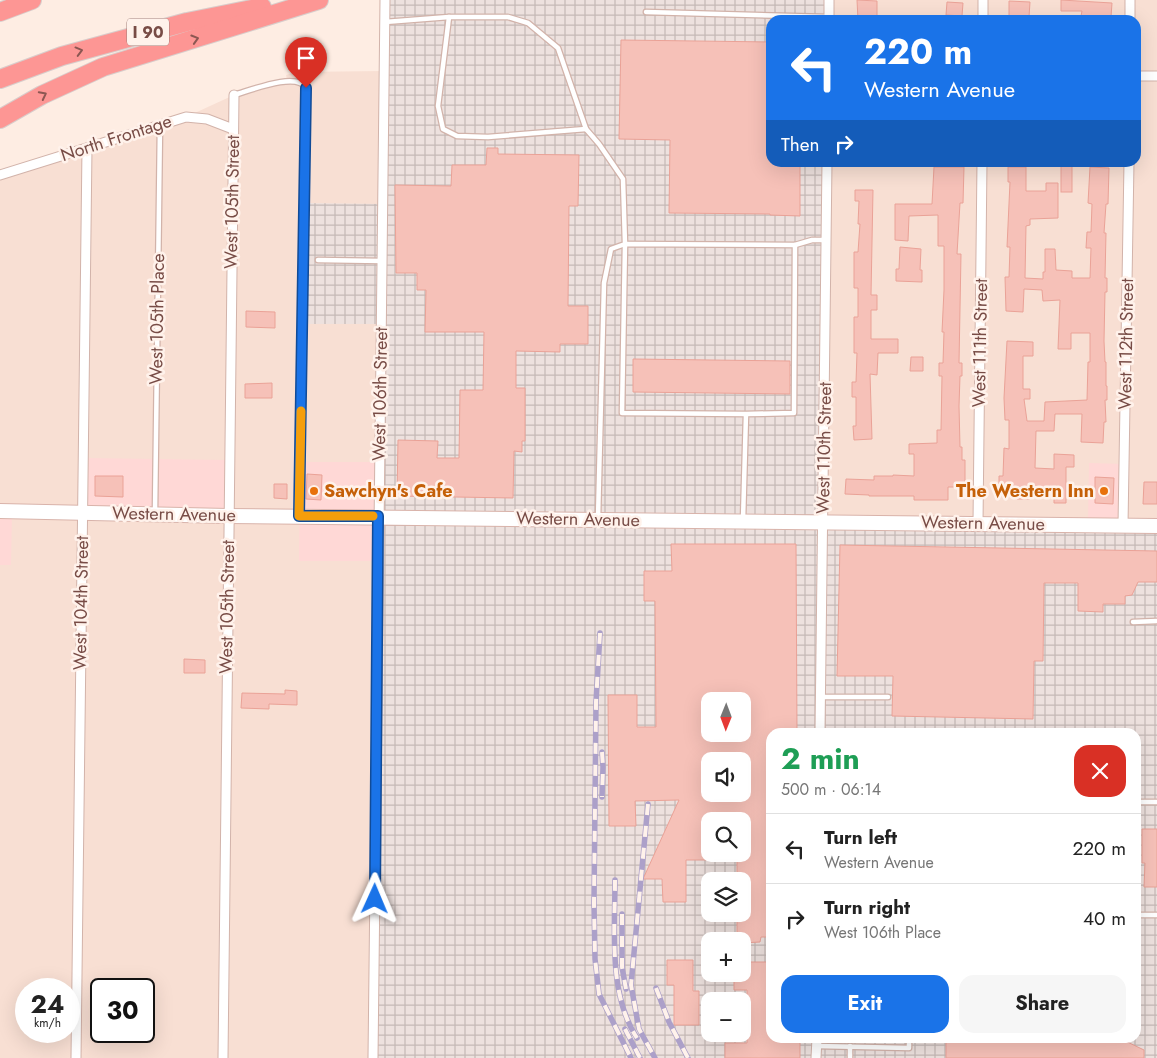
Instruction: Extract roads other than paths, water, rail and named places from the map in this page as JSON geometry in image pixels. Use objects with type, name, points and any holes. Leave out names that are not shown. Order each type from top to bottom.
[{"type":"highway","points":[[0,12],[32,0]]},
{"type":"highway","name":"I 90","points":[[0,79],[62,56],[187,22],[300,0]]},
{"type":"highway","points":[[0,118],[42,94],[103,67],[319,0]]},
{"type":"street","name":"West 106th Street","points":[[373,1058],[384,0]]},
{"type":"street","points":[[829,0],[829,15]]},
{"type":"street","points":[[983,0],[983,15]]},
{"type":"street","points":[[1130,0],[1130,15]]},
{"type":"street","points":[[1141,76],[1157,76]]},
{"type":"street","name":"West 105th Street","points":[[223,1058],[234,95]]},
{"type":"street","name":"North Frontage","points":[[0,175],[180,118],[196,117],[211,120],[233,129]]},
{"type":"street","name":"West 104th Street","points":[[76,1058],[87,148]]},
{"type":"street","name":"West 110th Street","points":[[820,728],[827,167]]},
{"type":"street","name":"West 111th Street","points":[[978,522],[982,167]]},
{"type":"street","name":"West 112th Street","points":[[1122,525],[1129,167]]},
{"type":"street","name":"Western Avenue","points":[[0,511],[228,516],[378,516],[823,523],[978,522],[1157,526]]},
{"type":"street","points":[[816,1058],[817,1043]]},
{"type":"lane","points":[[646,12],[766,16]]},
{"type":"lane","points":[[449,17],[438,106],[443,129],[457,136],[488,137],[586,128]]},
{"type":"lane","points":[[384,23],[449,17],[508,17],[528,23],[558,48],[586,128],[600,144],[623,179],[625,244],[622,413],[794,413],[795,245]]},
{"type":"lane","points":[[234,95],[287,80],[299,81],[306,88],[299,516]]},
{"type":"lane","name":"West 105th Place","points":[[155,514],[160,124]]},
{"type":"lane","points":[[598,520],[604,283],[611,249],[625,244],[795,245],[812,240],[826,240]]},
{"type":"lane","points":[[318,260],[382,261]]},
{"type":"lane","points":[[743,521],[746,414]]},
{"type":"lane","points":[[1133,622],[1157,621]]},
{"type":"lane","points":[[821,697],[888,697]]},
{"type":"lane","points":[[1141,802],[1157,802]]},
{"type":"lane","points":[[1141,915],[1157,915]]},
{"type":"lane","points":[[825,1043],[850,1046],[909,1048],[909,1043]]},
{"type":"lane","points":[[850,1046],[850,1058]]},
{"type":"railway","points":[[600,633],[596,702],[595,959],[599,994],[631,1058]]},
{"type":"railway","points":[[602,752],[602,797]]},
{"type":"railway","points":[[648,804],[631,985],[639,1029],[655,1058]]},
{"type":"railway","points":[[615,880],[614,940],[617,982],[621,1002],[637,1038]]},
{"type":"railway","points":[[622,914],[622,967],[626,989]]},
{"type":"railway","points":[[656,988],[669,1022],[688,1058]]},
{"type":"railway","points":[[625,1029],[640,1058]]},
{"type":"place","name":"Sawchyn's Cafe","points":[[314,491]]},
{"type":"place","name":"The Western Inn","points":[[1104,491]]}]
